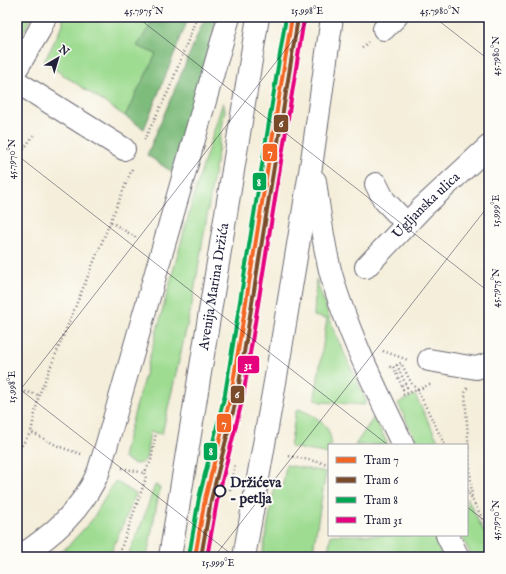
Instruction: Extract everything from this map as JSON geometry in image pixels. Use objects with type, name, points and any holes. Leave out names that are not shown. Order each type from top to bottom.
[{"type":"main road","points":[[17,68],[45,17]]},
{"type":"main road","points":[[19,557],[37,546],[72,514],[84,499],[102,461],[229,17]]},
{"type":"main road","name":"Avenija Marina Držića","points":[[170,557],[258,17]]},
{"type":"main road","points":[[244,557],[279,362],[312,160],[332,17]]},
{"type":"main road","points":[[17,82],[134,151]]},
{"type":"main road","name":"Ugljanska ulica","points":[[366,267],[406,223],[489,146]]},
{"type":"main road","points":[[312,160],[323,239],[339,300],[361,357],[403,444]]},
{"type":"main road","points":[[376,184],[384,200],[406,223]]},
{"type":"main road","points":[[429,360],[482,366]]},
{"type":"main road","points":[[448,536],[458,557]]},
{"type":"path","points":[[18,450],[31,432],[39,395],[111,222],[134,151],[169,90],[197,17]]},
{"type":"path","points":[[17,159],[35,133]]},
{"type":"path","points":[[111,222],[135,237],[134,240]]},
{"type":"path","points":[[388,368],[393,366],[403,389],[407,387],[398,365],[401,363],[412,384],[417,389],[444,444]]},
{"type":"path","points":[[472,499],[465,392],[469,381],[482,366]]},
{"type":"path","points":[[402,395],[417,389]]},
{"type":"path","points":[[17,390],[39,395]]},
{"type":"path","points":[[31,432],[60,447],[130,471],[144,474]]},
{"type":"path","points":[[118,557],[146,478],[144,474],[151,461],[156,434]]},
{"type":"path","points":[[289,456],[328,464]]},
{"type":"path","points":[[230,490],[234,464]]},
{"type":"path","points":[[468,492],[489,531]]},
{"type":"green space","points":[[17,17],[31,17],[22,35],[17,39]]},
{"type":"green space","points":[[63,17],[148,17],[153,21],[157,54],[125,116],[44,62],[63,24]]},
{"type":"green space","points":[[148,17],[189,17],[144,129],[125,116],[156,54],[137,46],[153,21]]},
{"type":"green space","points":[[205,17],[218,17],[190,117],[172,172],[147,155]]},
{"type":"green space","points":[[223,102],[225,110],[192,304],[162,434],[150,432],[146,459],[142,463],[135,464],[123,458],[126,444],[196,188]]},
{"type":"green space","points":[[316,279],[334,331],[365,398],[366,402],[364,405],[321,402],[316,400],[315,397],[327,319],[314,316]]},
{"type":"green space","points":[[415,395],[440,444],[418,444],[398,403]]},
{"type":"green space","points":[[299,409],[311,415],[326,426],[331,438],[331,444],[328,444],[328,454],[290,447],[296,411]]},
{"type":"green space","points":[[374,417],[388,444],[356,444]]},
{"type":"green space","points":[[286,465],[326,472],[312,557],[262,557],[275,485],[283,485]]},
{"type":"green space","points":[[115,481],[136,494],[109,557],[54,557],[68,546],[92,520]]},
{"type":"green space","points":[[155,485],[160,487],[147,557],[127,557],[141,525]]},
{"type":"green space","points":[[468,500],[489,542],[489,557],[472,557],[462,536],[468,536]]},
{"type":"green space","points":[[331,536],[432,536],[443,557],[327,557]]},
{"type":"tram line","name":"8","points":[[189,556],[199,498],[225,394],[286,17]]},
{"type":"tram line","name":"7","points":[[195,557],[205,499],[231,395],[292,17]]},
{"type":"tram line","name":"6","points":[[201,557],[211,500],[237,396],[298,18]]},
{"type":"tram line","name":"31","points":[[207,557],[217,501],[243,397],[304,19]]},
{"type":"place","name":"Držićeva - petlja","points":[[220,491]]}]
